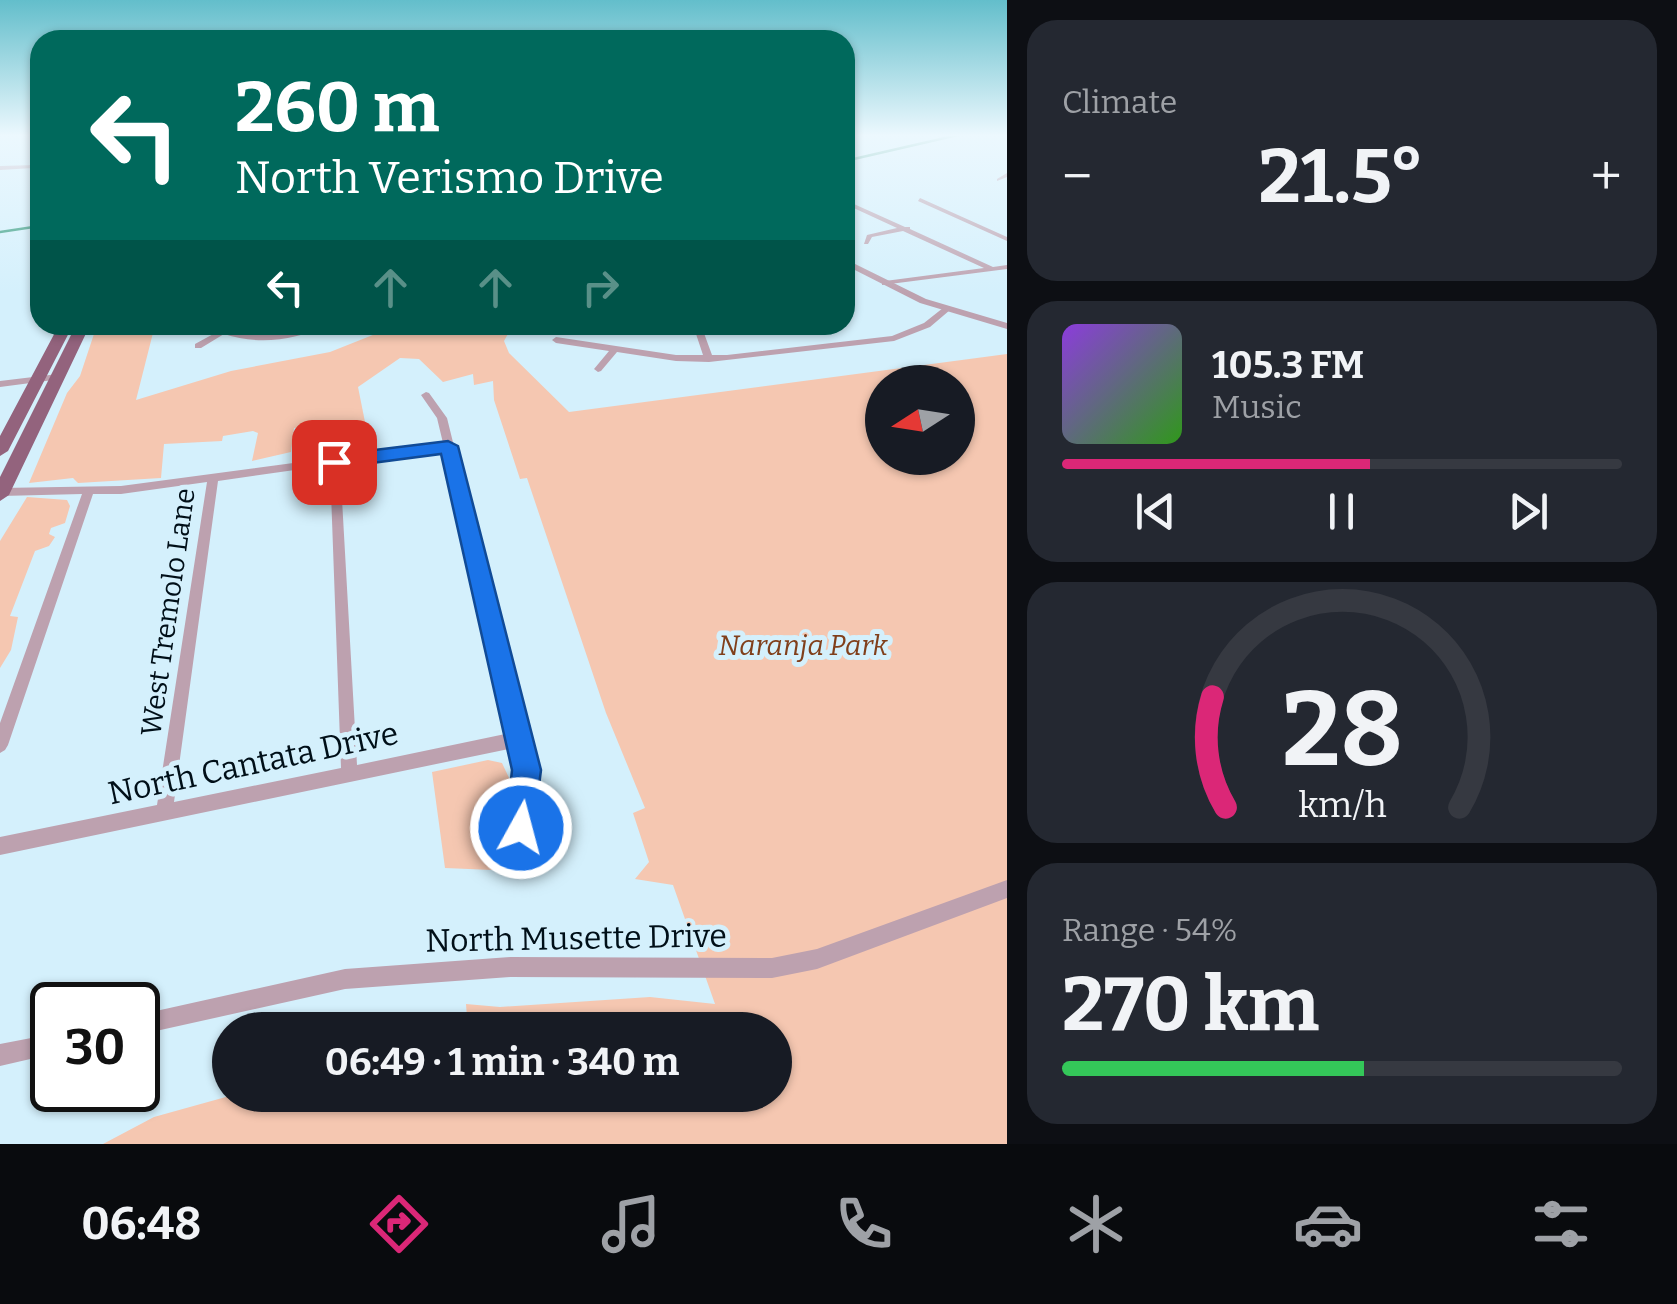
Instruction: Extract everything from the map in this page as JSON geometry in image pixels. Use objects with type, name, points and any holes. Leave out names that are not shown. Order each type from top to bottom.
[{"type":"main road","points":[[0,452],[61,335]]},
{"type":"main road","points":[[1,494],[79,335]]},
{"type":"street","points":[[920,200],[1007,239]]},
{"type":"street","points":[[857,208],[990,268]]},
{"type":"street","points":[[866,243],[869,236],[908,228]]},
{"type":"street","points":[[886,284],[1007,266]]},
{"type":"street","points":[[855,267],[946,310],[1007,326]]},
{"type":"street","points":[[556,340],[709,359],[894,338],[927,324],[946,310]]},
{"type":"street","points":[[198,346],[217,335]]},
{"type":"street","points":[[254,335],[283,335]]},
{"type":"street","points":[[701,335],[709,359]]},
{"type":"street","points":[[598,369],[614,350]]},
{"type":"street","points":[[0,384],[58,377]]},
{"type":"street","points":[[426,394],[438,408],[519,739],[528,781],[521,828]]},
{"type":"street","points":[[1,494],[88,492],[448,446]]},
{"type":"street","points":[[334,462],[348,774]]},
{"type":"street","name":"West Tremolo Lane","points":[[164,812],[213,478]]},
{"type":"street","points":[[0,745],[88,492]]},
{"type":"street","name":"North Cantata Drive","points":[[0,846],[519,739]]},
{"type":"street","name":"North Musette Drive","points":[[160,1021],[345,979],[510,967],[772,968],[818,959],[1007,890]]},
{"type":"street","points":[[0,1055],[30,1049]]},
{"type":"green space","name":"Naranja Park","points":[[94,335],[152,335],[136,400],[231,371],[330,352],[373,335],[507,335],[504,341],[509,353],[569,412],[865,373],[865,475],[975,475],[975,365],[924,365],[1007,354],[1007,1144],[103,1144],[154,1117],[212,1101],[212,1112],[792,1112],[792,1012],[467,1012],[466,1004],[500,1007],[650,997],[715,1004],[673,885],[635,879],[649,862],[633,813],[645,808],[606,713],[527,478],[520,479],[494,400],[493,381],[474,385],[473,374],[443,382],[419,359],[400,358],[358,387],[365,422],[294,428],[291,452],[252,461],[258,433],[253,431],[223,436],[222,441],[164,444],[161,478],[78,483],[73,478],[29,483],[67,393],[80,376]]},
{"type":"green space","points":[[27,497],[67,500],[70,506],[65,523],[51,528],[49,534],[55,537],[49,546],[35,551],[10,616],[18,617],[11,650],[0,668],[0,541]]},
{"type":"green space","points":[[488,760],[502,763],[510,780],[489,814],[490,838],[504,856],[519,862],[519,871],[445,868],[432,772]]},
{"type":"waterway","points":[[0,232],[30,228]]},
{"type":"route","points":[[334,462],[448,446],[526,770],[527,796],[521,828]]}]
